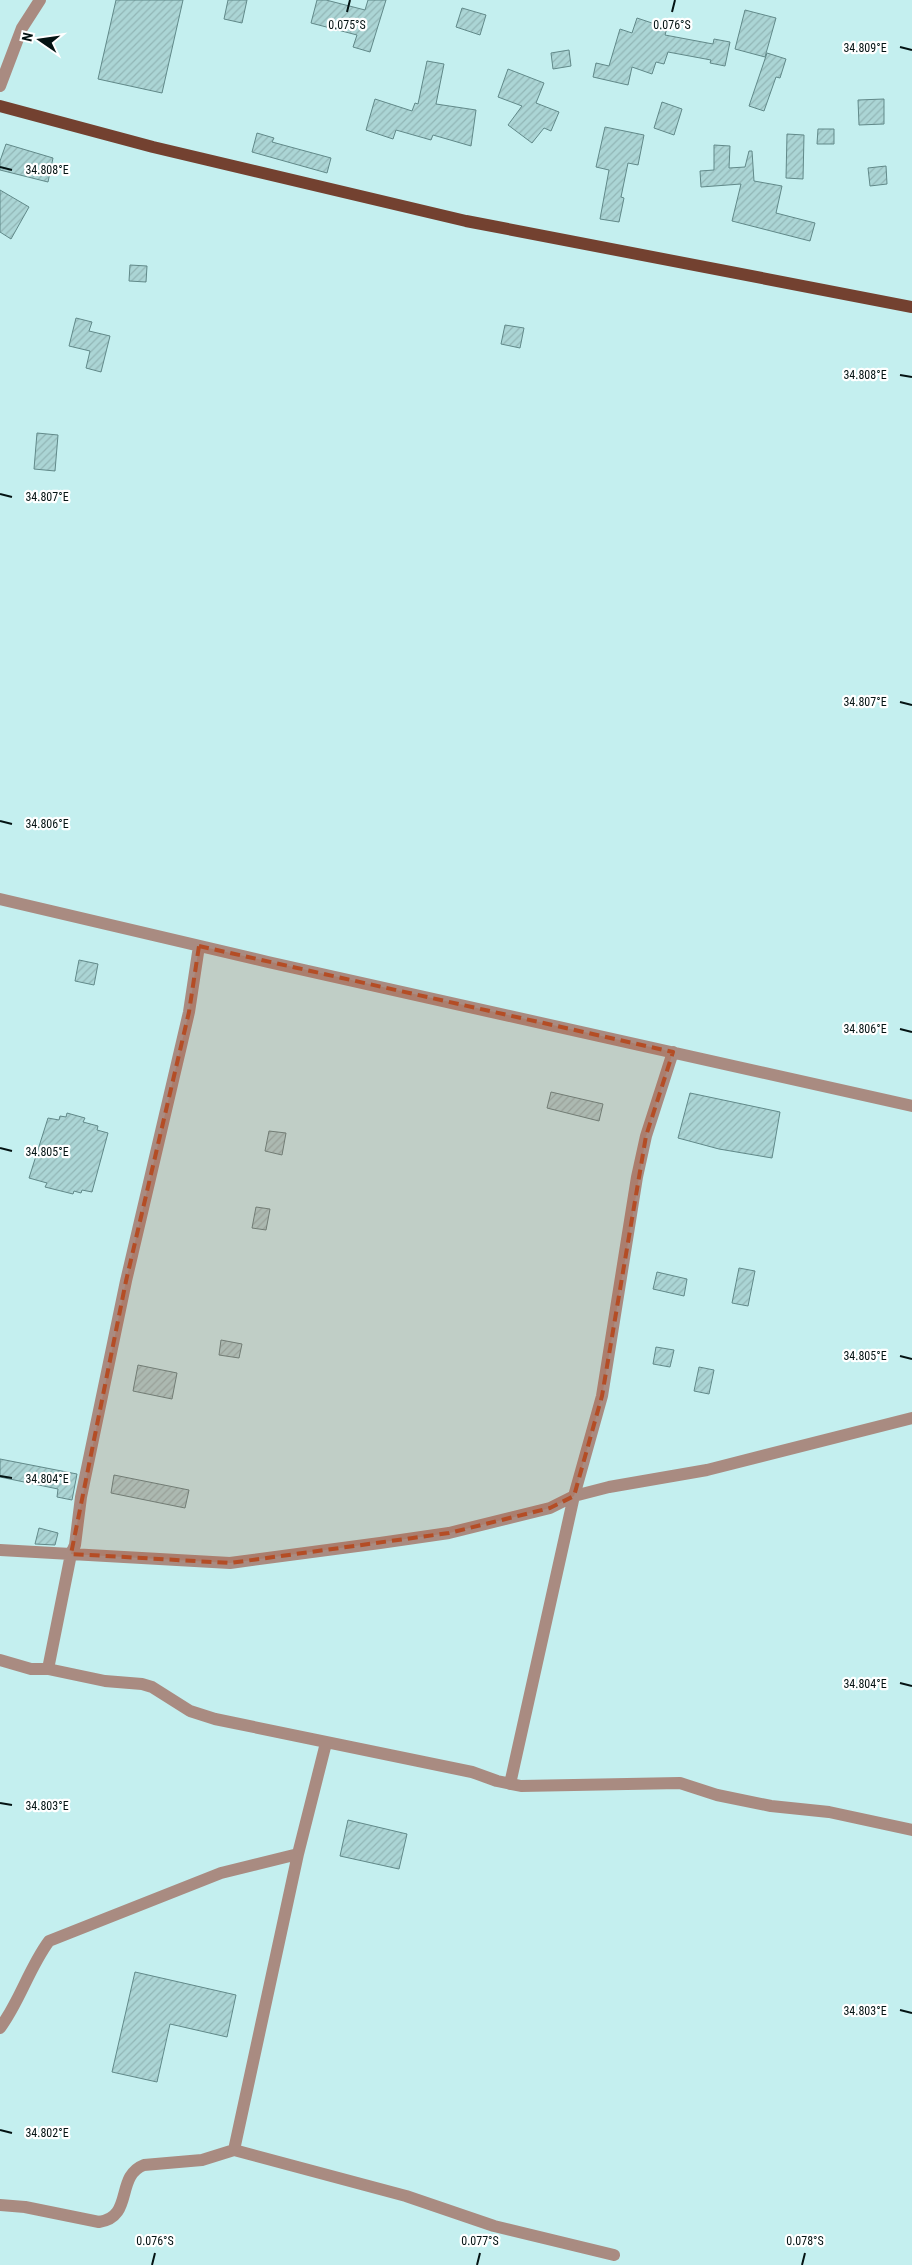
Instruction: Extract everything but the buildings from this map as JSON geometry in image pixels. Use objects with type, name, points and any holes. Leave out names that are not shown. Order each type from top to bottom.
[{"type":"main road","points":[[0,106],[153,147],[466,221],[912,307]]},
{"type":"street","points":[[0,86],[22,28],[40,0]]},
{"type":"street","points":[[0,899],[199,946],[912,1106]]},
{"type":"street","points":[[48,1669],[71,1554],[75,1545],[81,1498],[126,1281],[189,1012],[199,946]]},
{"type":"street","points":[[510,1784],[574,1496],[602,1396],[644,1144],[674,1052]]},
{"type":"street","points":[[0,1550],[230,1563],[449,1533],[550,1508],[574,1496],[609,1487],[707,1470],[912,1418]]},
{"type":"street","points":[[0,1660],[31,1669],[48,1669],[105,1681],[142,1684],[152,1687],[190,1710],[215,1719],[472,1772],[510,1784],[521,1786],[680,1783],[718,1795],[771,1806],[830,1812],[912,1830]]},
{"type":"street","points":[[234,2150],[298,1854],[326,1743]]},
{"type":"street","points":[[0,2028],[7,2018],[39,1954],[49,1941],[221,1873],[298,1854]]},
{"type":"street","points":[[0,2205],[25,2207],[99,2222],[110,2220],[116,2215],[131,2175],[137,2168],[202,2160],[234,2150],[406,2196],[494,2226],[614,2255]]},
{"type":"highlighted area","points":[[199,946],[673,1052],[646,1136],[602,1396],[574,1496],[550,1508],[449,1533],[230,1563],[71,1554],[126,1281],[189,1012]]}]
